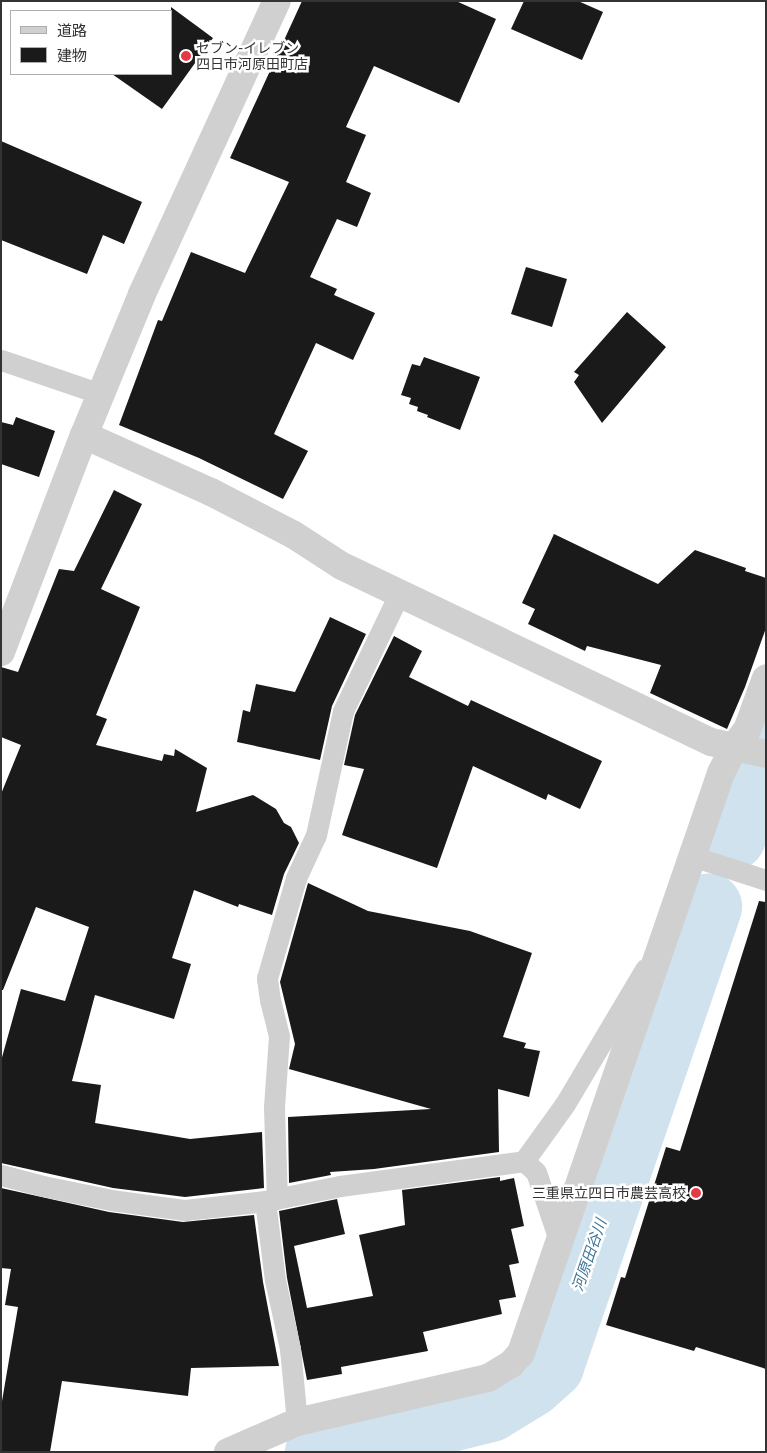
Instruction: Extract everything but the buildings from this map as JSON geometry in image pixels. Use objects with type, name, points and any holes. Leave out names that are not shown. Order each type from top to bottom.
[{"type":"street","points":[[1,652],[84,435],[142,294],[277,1]]},
{"type":"street","points":[[84,435],[211,492],[294,535],[342,566],[400,592],[711,742],[750,750]]},
{"type":"street","points":[[750,750],[747,730],[766,678]]},
{"type":"street","points":[[228,1452],[297,1422],[488,1378],[511,1364],[521,1353],[721,773],[750,750]]},
{"type":"lane","points":[[1,360],[101,394]]},
{"type":"lane","points":[[297,1422],[290,1349],[275,1280],[271,1200],[274,1106],[280,1036],[270,1000],[267,978],[296,878],[316,835],[343,711],[400,592]]},
{"type":"lane","points":[[692,856],[766,880]]},
{"type":"lane","points":[[1,1174],[43,1186],[111,1200],[186,1210],[271,1200],[340,1186],[524,1161],[565,1104],[665,936]]},
{"type":"lane","points":[[524,1161],[536,1172],[559,1240]]},
{"type":"waterway","name":"河原田谷川","points":[[733,837],[766,745]]},
{"type":"waterway","name":"河原田谷川","points":[[318,1452],[490,1409],[531,1384],[551,1366],[709,906]]},
{"type":"place","name":"セブン-イレブン 四日市河原田町店","points":[[186,56]]},
{"type":"place","name":"三重県立四日市農芸高校","points":[[696,1193]]}]
